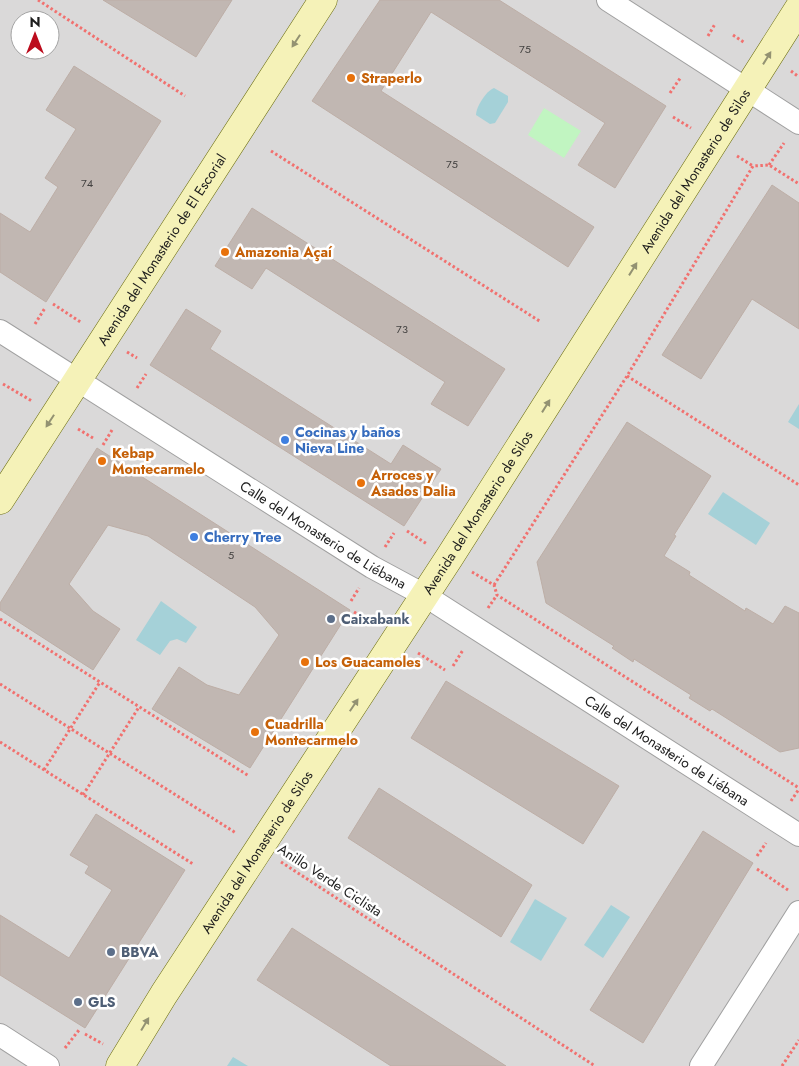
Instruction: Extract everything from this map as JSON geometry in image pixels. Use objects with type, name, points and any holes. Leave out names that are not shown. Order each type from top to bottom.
[{"type":"street","name":"Avenida del Monasterio de El Escorial","points":[[0,500],[323,0]]},
{"type":"street","points":[[608,0],[799,123]]},
{"type":"street","name":"Avenida del Monasterio de Silos","points":[[113,1056],[164,994],[424,596],[799,8]]},
{"type":"street","name":"Calle del Monasterio de Liébana","points":[[0,332],[372,567],[424,596],[799,835]]},
{"type":"street","points":[[701,1066],[796,902]]},
{"type":"street","points":[[0,1035],[48,1066]]},
{"type":"path","points":[[38,0],[185,96]]},
{"type":"path","points":[[271,150],[541,322]]},
{"type":"path","points":[[494,585],[627,376],[753,166],[769,165],[799,184]]},
{"type":"path","points":[[627,376],[799,485]]},
{"type":"path","points":[[407,531],[427,544]]},
{"type":"path","points":[[472,572],[494,585],[497,595],[799,788]]},
{"type":"path","points":[[0,619],[249,776]]},
{"type":"path","points":[[44,770],[100,682]]},
{"type":"path","name":"Anillo Verde Ciclista","points":[[0,684],[259,847],[595,1066]]},
{"type":"path","points":[[83,795],[139,707]]},
{"type":"path","points":[[0,742],[193,864]]},
{"type":"path","points":[[757,869],[796,902]]},
{"type":"path","points":[[64,1050],[79,1030]]},
{"type":"path","points":[[85,1034],[113,1056]]},
{"type":"path","points":[[782,1066],[799,1040]]},
{"type":"shaded area","points":[[0,0],[799,0],[799,1066],[0,1066]]},
{"type":"green space","points":[[544,108],[581,131],[564,158],[528,135]]},
{"type":"water","points":[[494,88],[508,96],[508,102],[495,123],[490,124],[476,115],[482,100]]},
{"type":"water","points":[[799,404],[799,429],[788,422]]},
{"type":"water","points":[[723,492],[770,523],[756,545],[708,514]]},
{"type":"water","points":[[161,601],[197,627],[186,643],[177,639],[170,641],[160,655],[136,640]]},
{"type":"water","points":[[535,899],[567,918],[541,961],[510,942]]},
{"type":"water","points":[[611,905],[630,917],[603,958],[584,945]]},
{"type":"water","points":[[233,1057],[248,1066],[227,1066]]},
{"type":"building","points":[[103,0],[232,0],[196,57]]},
{"type":"building","points":[[380,0],[499,0],[666,106],[615,188],[578,165],[605,123],[431,12],[381,91],[594,227],[568,267],[312,101]]},
{"type":"building","points":[[74,66],[161,121],[46,302],[0,272],[0,213],[30,232],[58,187],[45,178],[76,129],[46,110]]},
{"type":"building","points":[[772,185],[799,203],[799,329],[752,299],[701,379],[662,355]]},
{"type":"building","points":[[252,208],[505,369],[468,426],[431,404],[445,382],[266,268],[252,289],[215,266]]},
{"type":"building","points":[[186,309],[221,331],[210,349],[391,464],[403,445],[441,469],[404,526],[150,365]]},
{"type":"building","points":[[627,422],[711,476],[674,535],[676,536],[664,556],[690,572],[689,575],[745,611],[746,608],[773,624],[785,606],[799,613],[799,748],[780,752],[712,709],[710,711],[689,698],[691,695],[634,659],[633,662],[612,648],[614,646],[546,603],[537,562]]},
{"type":"building","points":[[97,448],[350,610],[250,768],[152,709],[179,667],[207,685],[239,695],[279,635],[255,607],[148,536],[108,525],[69,584],[93,611],[120,629],[93,670],[0,610],[0,603]]},
{"type":"building","points":[[446,681],[619,786],[583,844],[411,738]]},
{"type":"building","points":[[379,788],[532,885],[501,937],[348,838]]},
{"type":"building","points":[[96,814],[185,870],[85,1028],[0,975],[0,915],[69,958],[112,890],[85,873],[89,866],[70,855]]},
{"type":"building","points":[[703,831],[753,863],[643,1043],[590,1010]]},
{"type":"building","points":[[292,928],[506,1066],[391,1066],[257,980]]},
{"type":"place","name":"Straperlo","points":[[351,78]]},
{"type":"place","name":"Amazonia Açaí","points":[[225,252]]},
{"type":"place","name":"Cocinas y baños Nieva Line","points":[[285,440]]},
{"type":"place","name":"Kebap Montecarmelo","points":[[102,461]]},
{"type":"place","name":"Arroces y Asados Dalia","points":[[361,483]]},
{"type":"place","name":"Cherry Tree","points":[[194,537]]},
{"type":"place","name":"Caixabank","points":[[331,619]]},
{"type":"place","name":"Los Guacamoles","points":[[305,662]]},
{"type":"place","name":"Cuadrilla Montecarmelo","points":[[255,732]]},
{"type":"place","name":"BBVA","points":[[111,952]]},
{"type":"place","name":"GLS","points":[[78,1002]]}]
